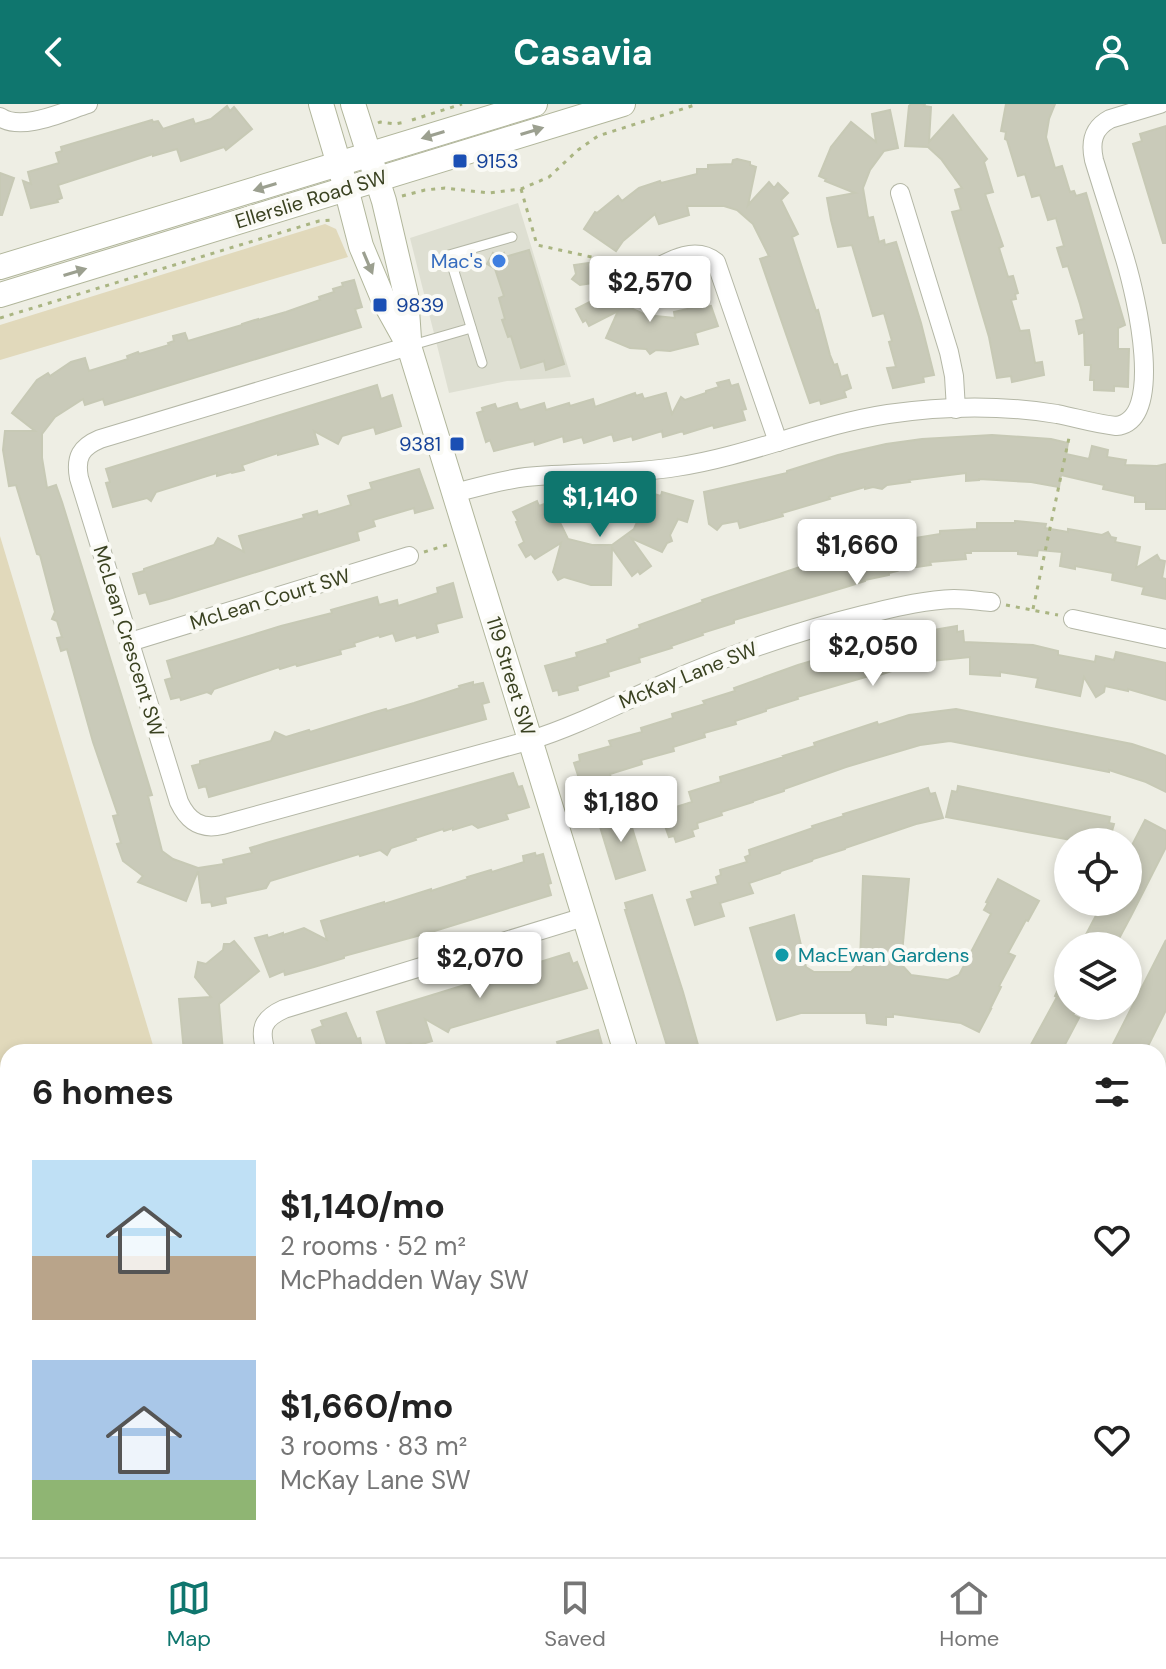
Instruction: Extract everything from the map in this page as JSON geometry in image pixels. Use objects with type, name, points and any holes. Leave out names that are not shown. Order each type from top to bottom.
[{"type":"street","points":[[2,119],[20,124],[88,104]]},
{"type":"street","name":"119 Street SW","points":[[321,104],[361,246],[384,301],[409,346],[624,1044]]},
{"type":"street","name":"119 Street SW","points":[[353,104],[377,179],[406,295],[409,346]]},
{"type":"street","name":"Ellerslie Road SW","points":[[0,267],[535,104]]},
{"type":"street","name":"Ellerslie Road SW","points":[[0,295],[623,104]]},
{"type":"street","points":[[455,493],[508,479],[659,470],[699,463],[859,420],[910,412],[1017,410],[1107,425],[1126,425],[1135,421],[1148,405],[1153,387],[1153,369],[1147,331],[1094,160],[1092,144],[1103,123],[1160,104]]},
{"type":"street","points":[[900,193],[949,352],[956,409]]},
{"type":"street","points":[[653,270],[691,254],[716,262],[778,442]]},
{"type":"street","name":"McLean Crescent SW","points":[[409,346],[100,439],[85,447],[78,459],[79,478],[179,802],[189,818],[212,827],[531,740]]},
{"type":"street","points":[[592,475],[592,503]]},
{"type":"street","name":"McLean Court SW","points":[[130,642],[409,556]]},
{"type":"street","name":"McKay Lane SW","points":[[531,740],[695,670],[792,635],[921,602],[958,599],[991,602]]},
{"type":"street","points":[[1073,619],[1166,639]]},
{"type":"street","points":[[264,1044],[262,1035],[265,1022],[284,1009],[584,917]]},
{"type":"lane","points":[[482,363],[449,255],[512,237]]},
{"type":"lane","points":[[409,346],[471,328]]},
{"type":"path","points":[[375,124],[395,124],[462,104]]},
{"type":"path","points":[[399,196],[437,188],[489,193],[521,189],[549,177],[598,136],[698,104]]},
{"type":"path","points":[[521,189],[537,245],[653,270]]},
{"type":"path","points":[[0,318],[319,221],[333,220]]},
{"type":"path","points":[[1033,609],[1073,417]]},
{"type":"path","points":[[409,556],[450,544]]},
{"type":"path","points":[[991,602],[1073,619]]},
{"type":"shaded area","points":[[518,203],[571,377],[507,381],[449,393],[410,238]]},
{"type":"shaded area","points":[[325,224],[336,229],[348,257],[0,360],[0,325]]},
{"type":"shaded area","points":[[0,536],[153,1044],[0,1044]]},
{"type":"building","points":[[911,104],[931,107],[929,142],[953,115],[987,159],[984,162],[993,192],[985,194],[1003,246],[999,248],[1008,277],[1013,276],[1018,293],[1015,294],[1016,299],[1011,300],[1020,331],[1029,330],[1035,363],[1042,362],[1044,375],[1012,382],[1011,376],[997,378],[989,337],[952,212],[961,210],[955,190],[962,188],[928,147],[905,146]]},
{"type":"building","points":[[1006,104],[1055,104],[1046,137],[1055,168],[1062,166],[1070,192],[1074,191],[1076,196],[1086,193],[1125,325],[1118,328],[1118,349],[1129,349],[1128,387],[1114,386],[1114,391],[1094,390],[1094,380],[1090,380],[1091,365],[1085,365],[1084,332],[1079,334],[1076,321],[1084,319],[1068,266],[1063,267],[1057,248],[1064,246],[1056,218],[1048,220],[1040,195],[1032,197],[1025,174],[1018,176],[1005,139],[1006,132],[1001,131]]},
{"type":"building","points":[[227,106],[230,111],[234,107],[252,129],[226,150],[224,147],[181,161],[177,149],[153,154],[58,185],[62,198],[58,202],[31,208],[23,181],[31,184],[28,172],[59,163],[56,153],[62,151],[61,147],[152,120],[158,121],[163,129],[193,119],[195,124],[211,119]]},
{"type":"building","points":[[890,110],[898,148],[884,151],[870,170],[863,188],[868,218],[873,217],[879,242],[884,240],[885,245],[896,242],[934,375],[923,377],[924,382],[893,388],[887,368],[896,367],[884,313],[873,316],[852,245],[838,247],[831,220],[827,198],[855,193],[819,176],[831,147],[851,122],[876,142],[872,114]]},
{"type":"building","points":[[1166,126],[1166,243],[1163,243],[1133,144],[1142,141],[1140,134]]},
{"type":"building","points":[[737,159],[756,167],[748,205],[769,182],[774,188],[778,183],[788,193],[781,200],[798,234],[792,237],[830,355],[841,377],[847,375],[851,388],[844,391],[846,397],[821,404],[820,400],[810,403],[760,259],[769,256],[753,224],[737,210],[724,206],[687,206],[689,215],[659,224],[655,214],[623,241],[616,251],[584,229],[595,212],[618,196],[622,201],[639,188],[697,174],[697,169],[708,169],[708,165],[732,164]]},
{"type":"building","points":[[0,173],[14,178],[2,215],[0,215]]},
{"type":"building","points":[[529,250],[564,364],[546,370],[544,361],[521,368],[511,336],[508,337],[502,320],[505,319],[499,298],[504,296],[495,269],[487,264],[493,253],[497,256],[504,253],[505,257]]},
{"type":"building","points":[[610,260],[613,280],[580,285],[572,279],[576,274],[574,265]]},
{"type":"building","points":[[354,280],[362,307],[355,309],[361,327],[105,405],[103,399],[85,405],[83,399],[55,417],[42,434],[47,488],[56,485],[62,502],[152,795],[148,796],[162,851],[173,859],[198,868],[224,864],[223,860],[252,853],[250,848],[513,773],[518,787],[522,786],[529,807],[506,814],[508,819],[478,828],[472,824],[415,838],[391,848],[387,855],[380,850],[359,854],[270,881],[266,888],[225,897],[226,903],[212,906],[211,902],[202,903],[198,871],[186,901],[138,882],[143,876],[123,861],[113,816],[118,815],[93,742],[67,649],[61,651],[57,638],[62,637],[57,621],[52,619],[55,612],[40,555],[37,554],[16,485],[9,486],[3,450],[5,431],[35,431],[12,413],[37,380],[48,373],[50,376],[71,362],[85,358],[89,371],[128,359],[127,356],[138,352],[169,345],[174,341],[173,336],[185,333],[188,341],[286,312],[320,300],[319,297],[343,286],[342,283]]},
{"type":"building","points":[[615,289],[624,305],[646,315],[675,318],[674,312],[692,308],[689,300],[702,296],[706,307],[711,306],[718,326],[695,333],[698,344],[670,351],[656,350],[650,354],[646,349],[630,348],[606,338],[618,311],[589,326],[576,309]]},
{"type":"building","points":[[729,380],[731,386],[738,384],[746,409],[742,410],[745,420],[663,437],[662,431],[633,440],[632,436],[614,441],[612,434],[584,443],[582,437],[564,442],[563,436],[535,445],[534,441],[494,451],[490,440],[486,442],[477,413],[495,404],[497,409],[517,403],[521,410],[544,403],[546,410],[593,399],[595,407],[635,393],[636,396],[642,394],[644,399],[666,393],[672,414],[681,397],[685,400],[706,393],[719,387],[717,383]]},
{"type":"building","points":[[377,385],[381,399],[392,395],[401,426],[376,434],[374,427],[342,436],[338,444],[314,431],[318,444],[242,465],[244,470],[217,476],[217,473],[156,492],[151,501],[147,498],[113,507],[106,483],[110,482],[106,469]]},
{"type":"building","points":[[992,435],[1068,443],[1066,454],[1089,459],[1092,446],[1108,450],[1107,457],[1126,460],[1125,465],[1166,464],[1166,509],[1146,509],[1146,502],[1135,502],[1135,496],[1061,475],[1059,487],[1031,482],[966,481],[966,473],[909,480],[882,489],[865,487],[740,528],[738,521],[722,524],[717,530],[709,524],[704,492],[787,473],[838,455],[886,444]]},
{"type":"building","points":[[419,469],[433,508],[415,513],[414,508],[373,520],[375,526],[357,532],[359,540],[169,599],[150,604],[146,592],[139,594],[133,574],[144,569],[214,545],[218,538],[244,552],[239,536],[304,518],[303,515],[317,511],[318,515],[351,505],[348,496],[372,489],[370,483]]},
{"type":"building","points":[[647,492],[661,496],[662,492],[693,501],[687,522],[678,519],[670,535],[672,541],[662,552],[631,538],[651,566],[640,574],[638,571],[632,576],[612,548],[611,585],[591,585],[564,577],[558,580],[553,572],[561,543],[535,559],[531,554],[526,557],[519,545],[524,542],[513,512],[537,501],[539,506],[550,502],[568,539],[592,545],[612,545],[634,529]]},
{"type":"building","points":[[1015,521],[1046,524],[1045,528],[1068,532],[1068,529],[1102,535],[1108,532],[1116,538],[1115,542],[1140,547],[1136,568],[1157,555],[1165,561],[1162,578],[1166,579],[1166,599],[1142,594],[1144,587],[1112,580],[1113,573],[1060,566],[1062,552],[1038,550],[1037,556],[1018,554],[1018,551],[971,551],[965,553],[966,559],[930,562],[931,565],[896,570],[889,575],[734,620],[734,623],[702,633],[672,648],[639,658],[640,662],[608,672],[609,676],[577,686],[578,690],[559,695],[558,690],[553,691],[545,666],[577,657],[576,653],[608,643],[607,640],[640,628],[639,625],[702,600],[860,549],[940,534],[940,531],[977,529],[977,523]]},
{"type":"building","points":[[453,583],[462,617],[436,624],[438,632],[396,641],[393,633],[379,635],[340,650],[341,654],[297,666],[279,667],[214,689],[211,694],[207,692],[181,700],[180,697],[171,699],[165,680],[172,678],[167,661],[377,597],[379,605],[397,600],[398,606],[438,593],[437,588]]},
{"type":"building","points":[[957,626],[957,632],[963,631],[964,642],[1033,645],[1058,651],[1058,655],[1095,662],[1096,656],[1114,660],[1116,652],[1166,663],[1166,700],[1105,686],[1104,692],[1096,697],[1084,677],[1080,696],[1036,687],[1038,678],[1000,672],[1000,676],[970,674],[970,657],[931,661],[797,697],[735,721],[736,724],[704,733],[705,737],[673,747],[674,751],[641,760],[642,764],[610,774],[611,779],[582,788],[574,763],[580,761],[579,755],[611,746],[609,741],[642,732],[641,728],[673,718],[672,714],[705,704],[703,701],[798,665],[893,637]]},
{"type":"building","points":[[473,682],[473,685],[483,683],[489,702],[482,704],[486,719],[209,797],[206,786],[199,788],[192,766],[200,764],[200,761],[271,741],[275,732],[286,737],[310,732],[414,703]]},
{"type":"building","points":[[956,709],[1132,744],[1162,754],[1166,756],[1166,792],[1109,770],[950,741],[920,745],[846,767],[721,812],[722,815],[697,823],[698,828],[692,830],[694,836],[676,842],[674,836],[669,837],[660,812],[692,802],[689,792],[721,782],[720,777],[877,722],[878,725],[909,715]]},
{"type":"building","points":[[958,786],[1110,817],[1109,823],[1114,824],[1113,828],[1054,828],[1054,837],[946,817],[952,791],[957,792]]},
{"type":"building","points":[[928,788],[930,794],[935,793],[943,818],[916,824],[749,883],[753,893],[720,903],[724,916],[695,925],[687,900],[693,898],[691,892],[718,884],[716,877],[721,875],[720,870],[747,862],[745,857],[750,855],[749,850],[843,814]]},
{"type":"building","points":[[626,808],[645,870],[616,879],[597,817]]},
{"type":"building","points":[[1145,820],[1166,831],[1166,847],[1142,894],[1142,828]]},
{"type":"building","points":[[535,853],[536,856],[543,854],[551,895],[428,933],[270,977],[255,938],[283,935],[304,928],[327,940],[321,921],[524,862],[523,856]]},
{"type":"building","name":"MacEwan Gardens","points":[[863,876],[909,879],[901,964],[911,975],[948,980],[959,975],[991,914],[984,910],[998,879],[1039,901],[1008,953],[1015,956],[979,1032],[961,1023],[893,1014],[893,1017],[886,1017],[886,1025],[867,1023],[866,1013],[801,1013],[777,1020],[750,928],[794,915],[806,967],[814,972],[851,972],[860,963]]},
{"type":"building","points":[[652,895],[698,1044],[667,1044],[625,903]]},
{"type":"building","points":[[1096,916],[1131,916],[1122,932],[1087,932]]},
{"type":"building","points":[[1166,940],[1166,1010],[1149,1044],[1113,1044],[1125,1020],[1142,1020],[1142,987]]},
{"type":"building","points":[[234,941],[259,971],[219,1004],[222,1044],[183,1044],[179,999],[211,997],[195,977],[198,962],[206,964],[223,950],[224,944]]},
{"type":"building","points":[[569,953],[573,964],[577,962],[587,988],[450,1028],[448,1032],[425,1019],[432,1041],[422,1044],[387,1044],[377,1012]]},
{"type":"building","points":[[1054,1002],[1054,1020],[1078,1020],[1065,1044],[1031,1044]]},
{"type":"building","points":[[346,1013],[361,1044],[317,1044],[312,1030],[323,1026],[321,1021]]},
{"type":"building","points":[[598,1030],[602,1044],[558,1044]]},
{"type":"place","name":"9153","points":[[460,161]]},
{"type":"place","name":"Mac's","points":[[499,261]]},
{"type":"place","name":"9839","points":[[380,305]]},
{"type":"place","name":"9381","points":[[457,444]]},
{"type":"place","name":"MacEwan Gardens","points":[[782,955]]}]
